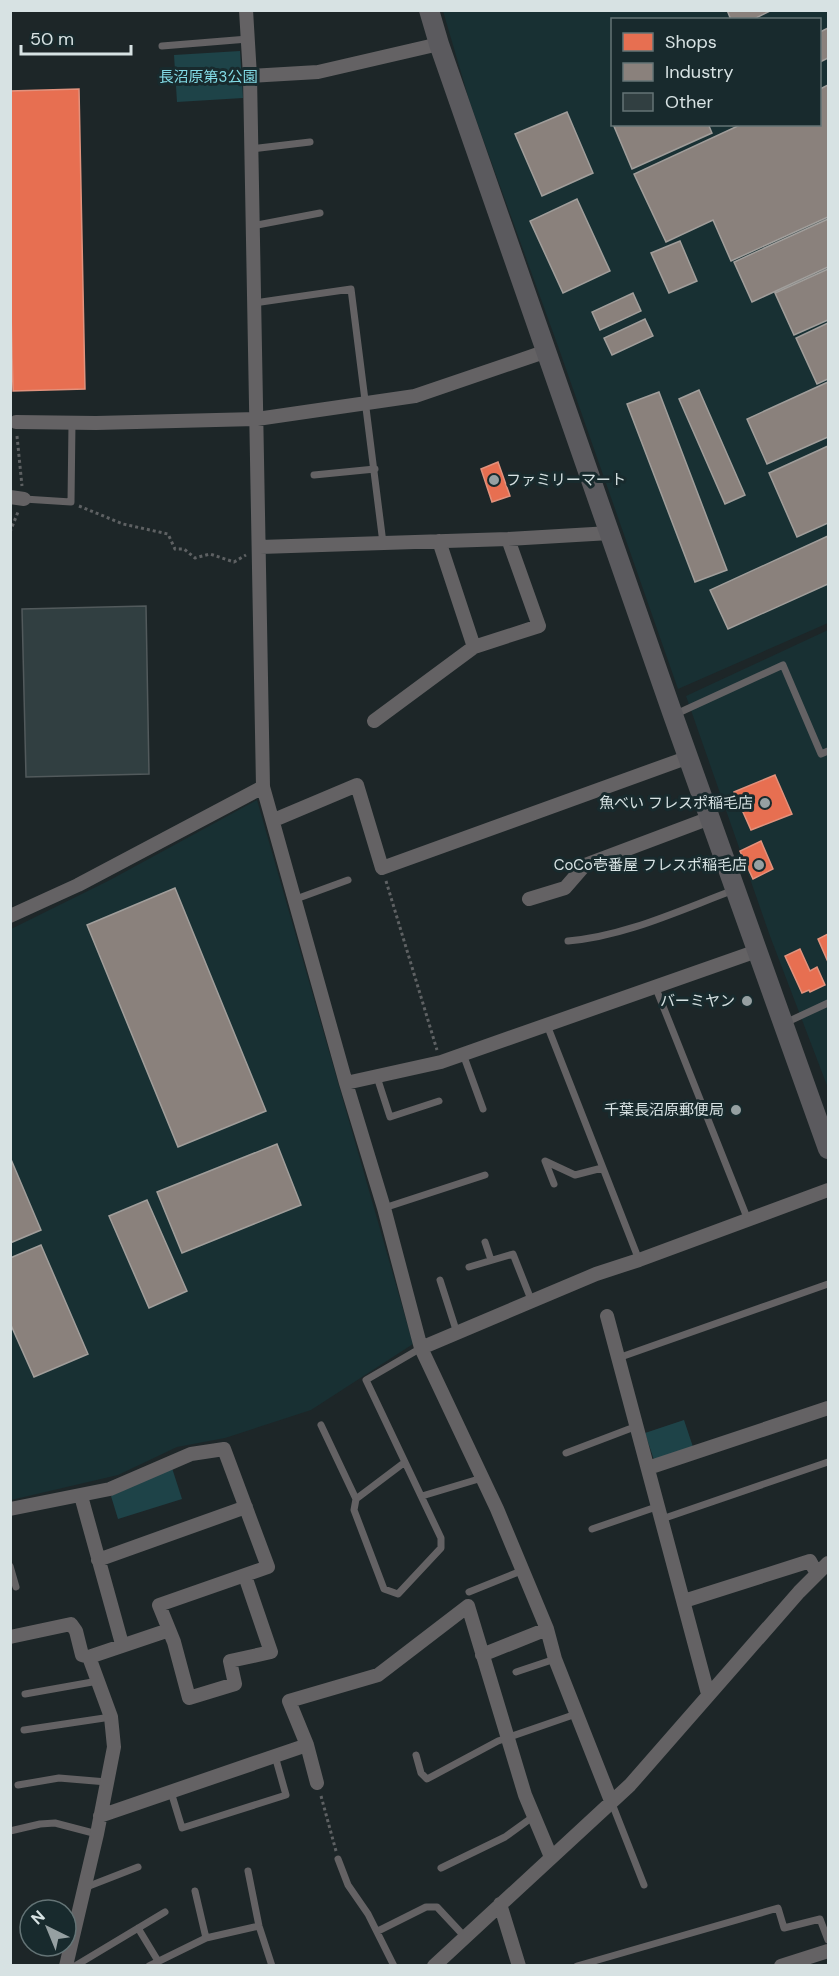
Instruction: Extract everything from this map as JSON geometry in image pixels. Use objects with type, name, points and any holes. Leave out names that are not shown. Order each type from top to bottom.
[{"type":"street","points":[[246,10],[250,76],[263,787],[296,898],[346,1083],[384,1208],[421,1348],[483,1478],[547,1629],[555,1659],[611,1801]]},
{"type":"street","points":[[429,10],[610,533],[828,1149]]},
{"type":"street","points":[[250,76],[318,72],[439,44]]},
{"type":"street","points":[[13,422],[257,419],[415,396],[547,351]]},
{"type":"street","points":[[260,547],[508,539],[610,533]]},
{"type":"street","points":[[375,721],[474,647],[539,626],[508,539]]},
{"type":"street","points":[[439,541],[474,647]]},
{"type":"street","points":[[274,820],[357,785],[382,868],[689,757]]},
{"type":"street","points":[[10,916],[78,885],[263,787]]},
{"type":"street","points":[[529,899],[565,888],[585,865],[710,818]]},
{"type":"street","points":[[346,1083],[441,1062],[758,951]]},
{"type":"street","points":[[421,1348],[596,1274],[828,1190]]},
{"type":"street","points":[[607,1316],[708,1694]]},
{"type":"street","points":[[648,1468],[828,1408]]},
{"type":"street","points":[[10,1509],[110,1490],[191,1454],[224,1449],[268,1567],[159,1605],[174,1642],[189,1698],[235,1684],[230,1661],[271,1652],[245,1576]]},
{"type":"street","points":[[81,1496],[122,1644]]},
{"type":"street","points":[[98,1560],[246,1507]]},
{"type":"street","points":[[684,1601],[810,1560],[817,1574]]},
{"type":"street","points":[[434,1965],[630,1785],[708,1694],[828,1563]]},
{"type":"street","points":[[317,1783],[307,1745],[289,1701],[378,1675],[468,1606],[525,1795],[551,1857]]},
{"type":"street","points":[[10,1636],[71,1624],[76,1630],[82,1655],[90,1657],[122,1644],[169,1630]]},
{"type":"street","points":[[482,1655],[547,1629]]},
{"type":"street","points":[[66,1965],[97,1834],[114,1747],[111,1716],[90,1657]]},
{"type":"street","points":[[100,1816],[307,1745]]},
{"type":"street","points":[[500,1904],[519,1965]]},
{"type":"street","points":[[781,1965],[828,1951]]},
{"type":"lane","points":[[162,46],[248,39]]},
{"type":"lane","points":[[251,149],[310,142]]},
{"type":"lane","points":[[252,226],[320,213]]},
{"type":"lane","points":[[254,303],[351,289],[383,543]]},
{"type":"lane","points":[[17,498],[71,502],[72,423]]},
{"type":"lane","points":[[315,475],[375,469]]},
{"type":"lane","points":[[674,715],[783,665],[821,754],[828,751]]},
{"type":"lane","points":[[296,898],[348,880]]},
{"type":"lane","points":[[568,941],[594,939],[618,933],[736,890]]},
{"type":"lane","points":[[655,986],[748,1220]]},
{"type":"lane","points":[[785,1023],[828,1003]]},
{"type":"lane","points":[[546,1024],[639,1260]]},
{"type":"lane","points":[[463,1054],[483,1109]]},
{"type":"lane","points":[[377,1077],[390,1117],[440,1101]]},
{"type":"lane","points":[[554,1184],[545,1161],[575,1174],[602,1168]]},
{"type":"lane","points":[[384,1208],[485,1175]]},
{"type":"lane","points":[[485,1242],[491,1260]]},
{"type":"lane","points":[[469,1267],[513,1254],[531,1302]]},
{"type":"lane","points":[[440,1280],[457,1333]]},
{"type":"lane","points":[[618,1358],[828,1284]]},
{"type":"lane","points":[[321,1425],[356,1499],[354,1510],[384,1590],[398,1594],[441,1548],[441,1538],[366,1380],[421,1348]]},
{"type":"lane","points":[[566,1453],[637,1425]]},
{"type":"lane","points":[[356,1499],[405,1462]]},
{"type":"lane","points":[[592,1529],[661,1512],[828,1462]]},
{"type":"lane","points":[[422,1496],[483,1478]]},
{"type":"lane","points":[[10,1566],[16,1587]]},
{"type":"lane","points":[[469,1592],[521,1571]]},
{"type":"lane","points":[[516,1672],[555,1659]]},
{"type":"lane","points":[[25,1694],[98,1681]]},
{"type":"lane","points":[[416,1755],[421,1773],[427,1779],[498,1741],[576,1714]]},
{"type":"lane","points":[[24,1730],[111,1716]]},
{"type":"lane","points":[[171,1792],[182,1828],[286,1795],[275,1756]]},
{"type":"lane","points":[[18,1785],[59,1778],[107,1782]]},
{"type":"lane","points":[[611,1801],[644,1884]]},
{"type":"lane","points":[[441,1868],[505,1837],[534,1816]]},
{"type":"lane","points":[[10,1831],[55,1823],[97,1834]]},
{"type":"lane","points":[[338,1859],[348,1885],[378,1931],[394,1965]]},
{"type":"lane","points":[[84,1888],[138,1867]]},
{"type":"lane","points":[[248,1871],[259,1926],[272,1965]]},
{"type":"lane","points":[[195,1891],[206,1938]]},
{"type":"lane","points":[[378,1931],[426,1907],[437,1907],[465,1936]]},
{"type":"lane","points":[[577,1965],[778,1908],[784,1928],[820,1919],[828,1940]]},
{"type":"lane","points":[[75,1965],[165,1912]]},
{"type":"lane","points":[[149,1965],[206,1938],[259,1926]]},
{"type":"lane","points":[[138,1928],[158,1961]]},
{"type":"path","points":[[10,532],[17,498],[13,422]]},
{"type":"path","points":[[71,502],[123,524],[168,534],[175,549],[184,549],[195,558],[210,554],[234,562],[260,547]]},
{"type":"path","points":[[382,868],[441,1062]]},
{"type":"path","points":[[317,1783],[338,1859]]},
{"type":"shaded area","points":[[443,11],[828,11],[828,623],[678,689],[470,103]]},
{"type":"shaded area","points":[[828,630],[828,1088],[770,936],[686,696]]},
{"type":"shaded area","points":[[257,800],[413,1344],[311,1410],[225,1438],[177,1447],[118,1475],[11,1500],[11,929],[110,880]]},
{"type":"green space","name":"長沼原第3公園","points":[[240,51],[243,98],[177,102],[174,55]]},
{"type":"green space","points":[[684,1420],[693,1447],[654,1460],[645,1433]]},
{"type":"green space","points":[[172,1468],[182,1499],[118,1519],[111,1496]]},
{"type":"building: Shops","points":[[79,89],[85,389],[13,391],[10,91]]},
{"type":"building: Shops","points":[[498,462],[510,496],[492,502],[481,469]]},
{"type":"building: Shops","points":[[775,775],[792,814],[751,830],[734,792]]},
{"type":"building: Shops","points":[[761,841],[773,869],[753,879],[740,851]]},
{"type":"building: Shops","points":[[828,934],[828,962],[818,939]]},
{"type":"building: Shops","points":[[800,949],[810,971],[817,967],[825,985],[810,992],[809,990],[802,993],[785,956]]},
{"type":"building: Industry","points":[[727,10],[772,10],[756,18],[730,18]]},
{"type":"building: Industry","points":[[828,28],[828,58],[821,62],[821,32]]},
{"type":"building: Industry","points":[[828,85],[828,217],[731,261],[713,220],[666,242],[634,174],[738,126],[821,126],[821,88]]},
{"type":"building: Industry","points":[[567,112],[593,173],[542,196],[515,134]]},
{"type":"building: Industry","points":[[614,126],[709,126],[712,133],[632,169]]},
{"type":"building: Industry","points":[[577,199],[610,271],[563,293],[530,221]]},
{"type":"building: Industry","points":[[828,219],[828,267],[752,302],[734,262]]},
{"type":"building: Industry","points":[[680,241],[697,281],[669,293],[651,253]]},
{"type":"building: Industry","points":[[828,269],[828,320],[794,335],[775,293]]},
{"type":"building: Industry","points":[[633,293],[641,311],[600,330],[592,312]]},
{"type":"building: Industry","points":[[645,319],[653,336],[612,355],[604,338]]},
{"type":"building: Industry","points":[[828,323],[828,379],[817,384],[796,338]]},
{"type":"building: Industry","points":[[828,382],[828,437],[767,464],[747,419]]},
{"type":"building: Industry","points":[[699,390],[745,495],[725,504],[679,399]]},
{"type":"building: Industry","points":[[659,392],[727,570],[695,582],[627,404]]},
{"type":"building: Industry","points":[[828,446],[828,523],[797,537],[769,473]]},
{"type":"building: Industry","points":[[828,536],[828,584],[728,629],[710,590]]},
{"type":"building: Industry","points":[[175,888],[266,1111],[178,1147],[87,925]]},
{"type":"building: Industry","points":[[277,1144],[301,1205],[182,1253],[157,1192]]},
{"type":"building: Industry","points":[[10,1157],[41,1230],[10,1243]]},
{"type":"building: Industry","points":[[147,1200],[187,1291],[149,1308],[109,1216]]},
{"type":"building: Industry","points":[[41,1245],[88,1354],[34,1377],[10,1323],[10,1258]]},
{"type":"building: Other","points":[[146,606],[149,774],[26,777],[22,609]]},
{"type":"place","name":"ファミリーマート","points":[[494,480]]},
{"type":"place","name":"魚べい フレスポ稲毛店","points":[[765,803]]},
{"type":"place","name":"CoCo壱番屋 フレスポ稲毛店","points":[[759,865]]},
{"type":"place","name":"バーミヤン","points":[[747,1001]]},
{"type":"place","name":"千葉長沼原郵便局","points":[[736,1110]]}]
